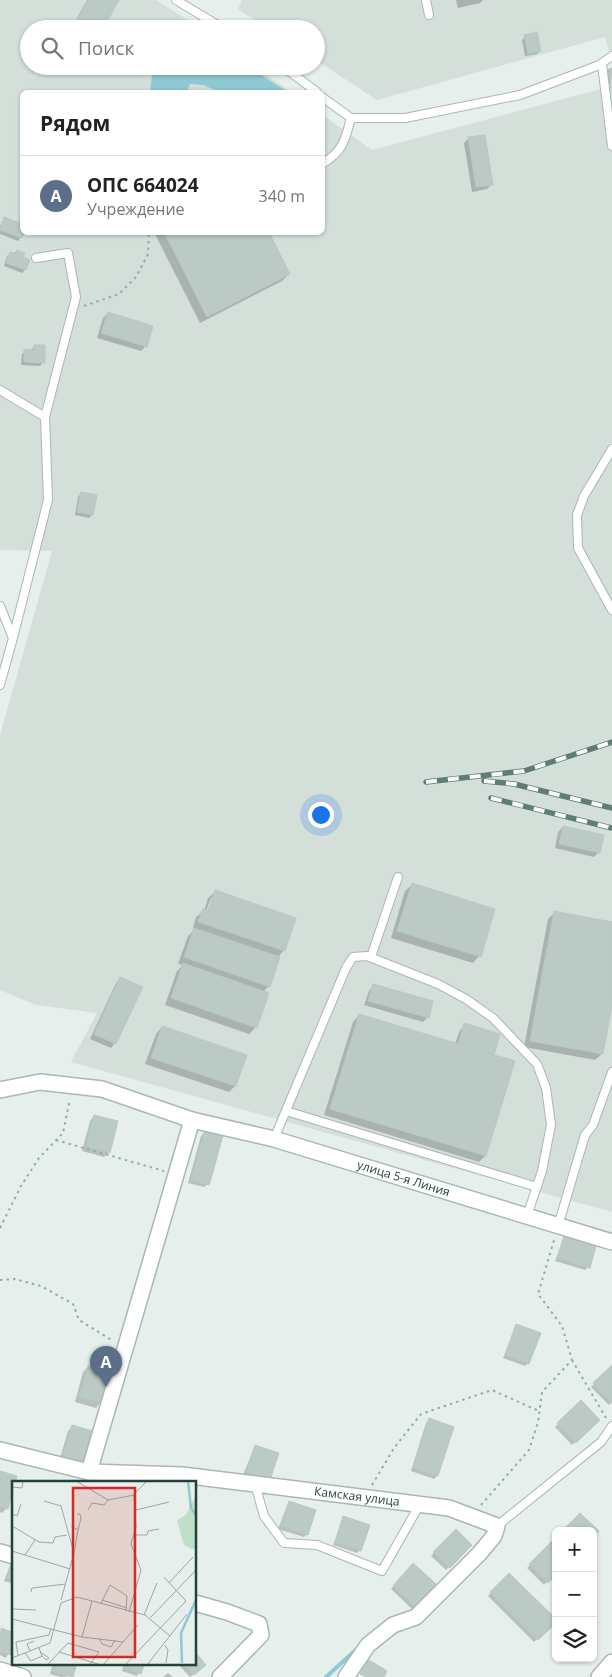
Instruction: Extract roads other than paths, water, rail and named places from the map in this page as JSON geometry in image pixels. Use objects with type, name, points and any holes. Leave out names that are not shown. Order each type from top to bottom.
[{"type":"street","name":"улица 5-я Линия","points":[[0,1090],[40,1082],[102,1089],[192,1120],[274,1139],[612,1242]]},
{"type":"street","points":[[89,1472],[192,1120]]},
{"type":"street","name":"Камская улица","points":[[0,1450],[89,1472],[182,1475],[449,1508],[497,1526]]},
{"type":"street","points":[[346,1677],[368,1645],[393,1625],[416,1616],[479,1554],[494,1536],[497,1526]]},
{"type":"street","points":[[196,1603],[259,1624],[261,1635],[220,1677]]},
{"type":"street","points":[[599,1677],[612,1662]]},
{"type":"street","points":[[0,1670],[17,1676]]},
{"type":"lane","points":[[176,0],[209,20]]},
{"type":"lane","points":[[426,0],[429,15]]},
{"type":"lane","points":[[595,67],[612,56]]},
{"type":"lane","points":[[325,99],[351,118],[405,118],[520,95],[602,64],[612,146]]},
{"type":"lane","points":[[294,75],[314,90]]},
{"type":"lane","points":[[325,162],[337,155],[345,140],[351,118]]},
{"type":"lane","points":[[0,685],[48,500],[45,417],[76,297],[68,253],[36,258]]},
{"type":"lane","points":[[0,390],[45,417]]},
{"type":"lane","points":[[612,449],[584,496],[577,515],[578,548],[612,610]]},
{"type":"lane","points":[[603,466],[612,466]]},
{"type":"lane","points":[[0,606],[13,638]]},
{"type":"lane","points":[[371,957],[398,877]]},
{"type":"lane","points":[[274,1139],[350,961],[353,957],[361,955],[371,957],[438,984],[466,999],[493,1018],[537,1064],[546,1088],[550,1125],[548,1148],[527,1216]]},
{"type":"lane","points":[[558,1226],[585,1135],[593,1125],[612,1072]]},
{"type":"lane","points":[[286,1111],[537,1187]]},
{"type":"lane","points":[[497,1526],[601,1442],[612,1426]]},
{"type":"lane","points":[[255,1484],[264,1516],[284,1543],[317,1545],[382,1571],[420,1504]]},
{"type":"water","points":[[152,75],[261,75],[285,90],[215,90],[203,85],[190,84],[188,90],[150,90]]},
{"type":"waterway","points":[[326,1677],[358,1648]]},
{"type":"railway","points":[[426,782],[524,771],[612,742]]},
{"type":"railway","points":[[484,781],[514,784],[612,808]]},
{"type":"railway","points":[[491,798],[612,828]]},
{"type":"place","name":"ОПС 664024","points":[[106,1387]]}]
